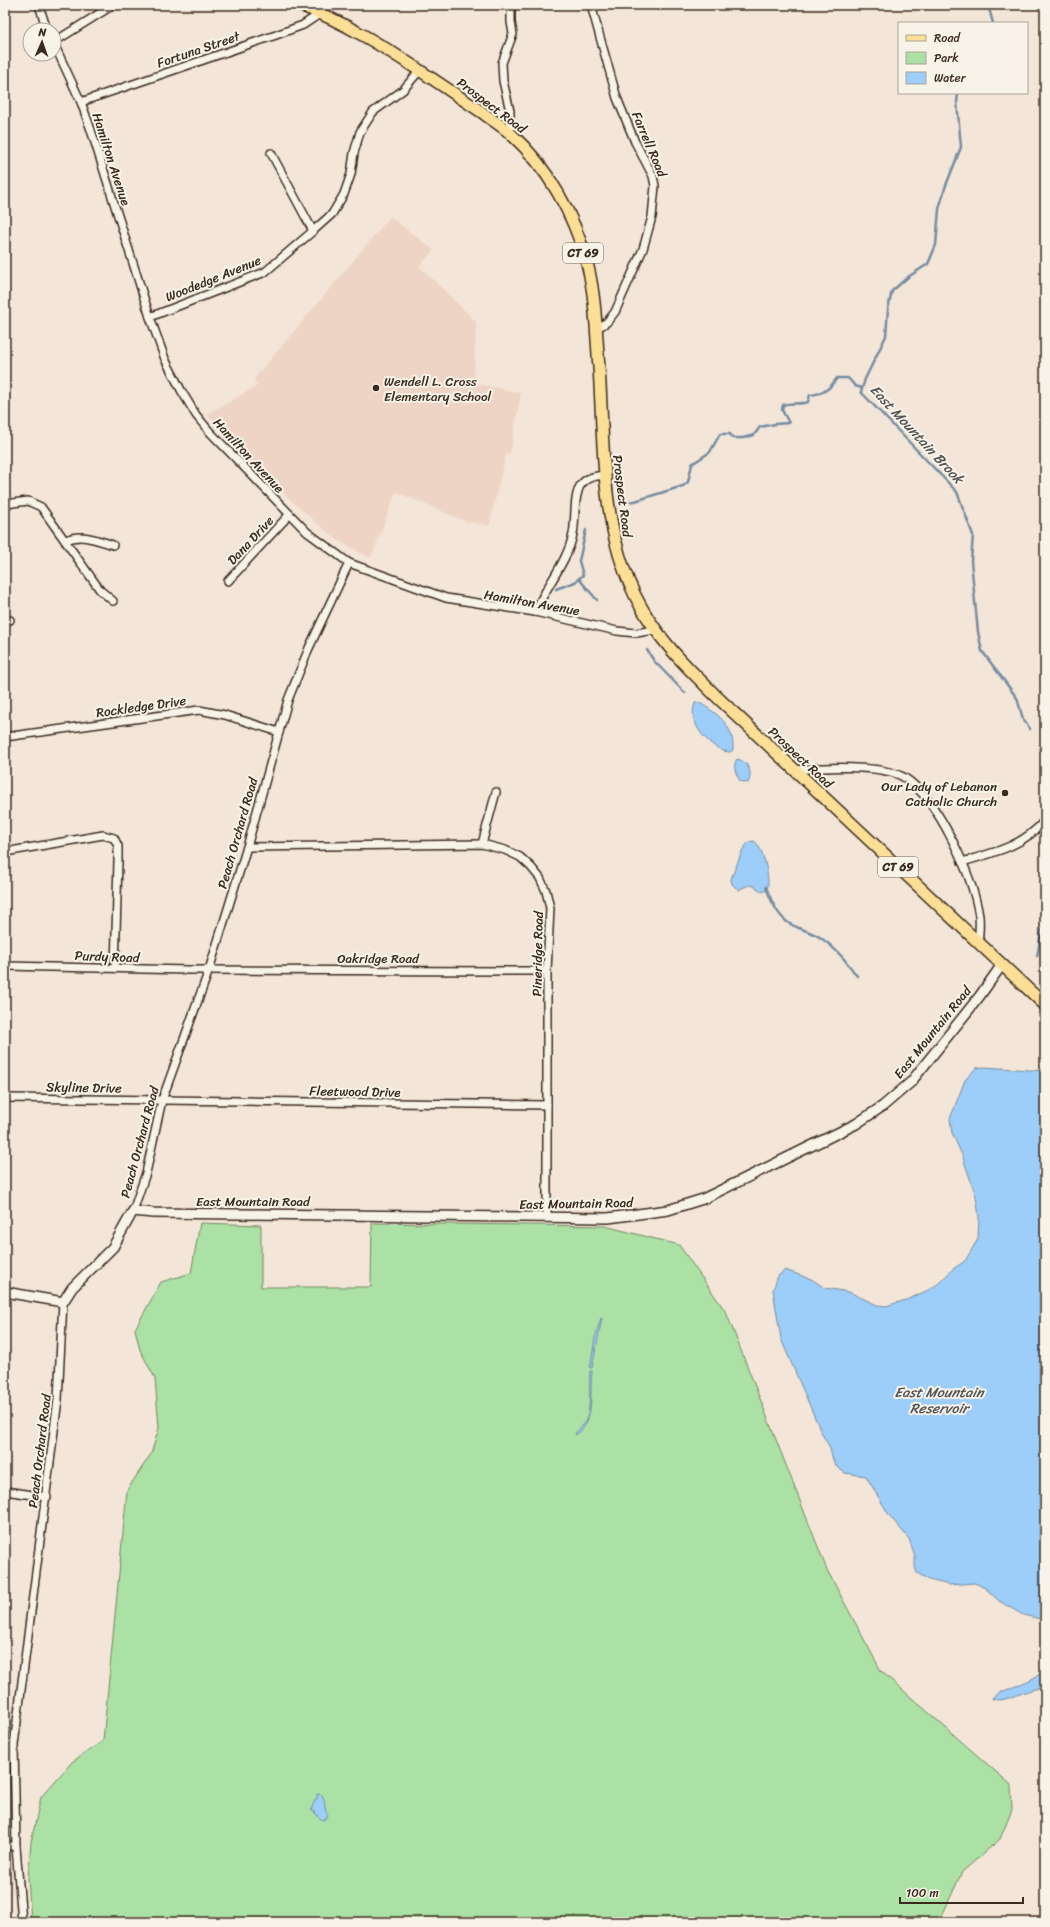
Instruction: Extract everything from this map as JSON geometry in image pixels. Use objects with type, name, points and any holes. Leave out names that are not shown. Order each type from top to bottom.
[{"type":"main road","name":"Prospect Road","points":[[300,5],[321,13],[378,43],[420,70],[510,133],[531,154],[564,203],[574,226],[587,266],[596,329],[604,475],[608,510],[620,559],[640,604],[655,630],[680,661],[1001,966],[1045,1005]]},
{"type":"street","points":[[39,5],[44,22]]},
{"type":"street","points":[[62,38],[113,5]]},
{"type":"street","points":[[510,133],[510,111],[503,81],[502,62],[514,34],[511,22],[511,5]]},
{"type":"street","name":"Farrell Road","points":[[591,5],[618,98],[635,142],[653,176],[655,186],[652,217],[643,249],[616,312],[607,322],[596,329]]},
{"type":"street","name":"Fortuna Street","points":[[81,102],[303,25],[321,13]]},
{"type":"street","name":"Hamilton Avenue","points":[[62,60],[81,102],[150,317],[165,359],[196,415],[209,432],[289,515],[307,532],[349,563],[446,598],[536,612],[617,631],[636,633],[655,630]]},
{"type":"street","name":"Woodedge Avenue","points":[[150,317],[265,272],[332,214],[344,194],[351,174],[354,153],[360,132],[373,112],[403,90],[420,70]]},
{"type":"street","points":[[271,153],[313,231]]},
{"type":"street","points":[[536,612],[542,596],[568,550],[573,536],[577,494],[580,486],[586,479],[604,475]]},
{"type":"street","points":[[5,504],[28,501],[37,504],[44,510],[100,590],[113,601]]},
{"type":"street","name":"Dana Drive","points":[[228,581],[289,515]]},
{"type":"street","points":[[66,540],[73,537],[82,537],[113,545]]},
{"type":"street","name":"Peach Orchard Road","points":[[22,1922],[16,1847],[14,1745],[47,1497],[59,1390],[63,1302],[72,1288],[112,1247],[133,1211],[146,1173],[162,1100],[209,970],[247,847],[279,732],[299,670],[349,563]]},
{"type":"street","name":"Rockledge Drive","points":[[5,737],[199,710],[224,715],[279,732]]},
{"type":"street","points":[[794,770],[821,767],[854,768],[886,772],[905,778],[931,804],[946,827],[962,862],[979,916],[978,944]]},
{"type":"street","points":[[482,844],[496,792]]},
{"type":"street","points":[[962,862],[1020,842],[1033,833],[1045,820]]},
{"type":"street","points":[[5,852],[103,835],[114,838],[118,846],[115,968]]},
{"type":"street","name":"Pineridge Road","points":[[247,847],[482,844],[505,850],[520,857],[540,878],[546,891],[550,908],[547,971],[547,1217]]},
{"type":"street","name":"Purdy Road","points":[[5,966],[209,970]]},
{"type":"street","name":"East Mountain Road","points":[[133,1211],[153,1213],[608,1218],[638,1216],[668,1210],[703,1199],[856,1124],[883,1106],[911,1082],[974,1003],[1001,966]]},
{"type":"street","name":"Oakridge Road","points":[[209,970],[547,971]]},
{"type":"street","name":"Skyline Drive","points":[[5,1098],[162,1100]]},
{"type":"street","name":"Fleetwood Drive","points":[[162,1100],[547,1106]]},
{"type":"street","points":[[5,1292],[63,1302]]},
{"type":"street","points":[[5,1492],[47,1497]]},
{"type":"street","points":[[5,1844],[16,1847]]},
{"type":"shaded area","name":"Wendell L. Cross Elementary School","points":[[390,217],[434,250],[419,266],[476,322],[474,383],[521,393],[510,454],[506,453],[489,526],[465,521],[396,492],[371,558],[337,540],[294,503],[241,452],[207,414],[257,386],[254,379]]},
{"type":"green space","points":[[200,1223],[261,1225],[261,1287],[371,1287],[372,1223],[605,1226],[679,1245],[726,1312],[827,1570],[881,1671],[1011,1785],[1012,1810],[1000,1839],[962,1872],[939,1922],[31,1922],[28,1878],[31,1842],[41,1797],[72,1762],[103,1741],[127,1490],[151,1454],[159,1428],[155,1378],[140,1350],[135,1329],[161,1282],[191,1273]]},
{"type":"water","points":[[695,703],[703,705],[718,715],[732,736],[733,750],[730,752],[720,749],[704,737],[697,727],[693,717]]},
{"type":"water","points":[[737,759],[741,760],[749,768],[750,775],[748,783],[740,781],[737,776],[735,764]]},
{"type":"water","points":[[754,841],[763,856],[767,872],[767,890],[762,892],[751,885],[738,890],[732,884],[731,879],[743,849],[749,842]]},
{"type":"water","name":"East Mountain Reservoir","points":[[984,1067],[1045,1071],[1045,1620],[1023,1615],[999,1601],[983,1586],[974,1583],[949,1585],[929,1580],[917,1573],[915,1567],[915,1556],[909,1539],[889,1515],[866,1476],[845,1473],[837,1467],[833,1460],[829,1446],[822,1434],[781,1339],[773,1290],[778,1276],[785,1270],[811,1279],[825,1288],[849,1292],[877,1305],[886,1306],[909,1299],[928,1290],[938,1284],[953,1269],[965,1261],[978,1239],[979,1217],[976,1196],[962,1155],[952,1133],[950,1119],[965,1080],[976,1068]]},
{"type":"water","points":[[601,1318],[592,1368],[590,1368],[595,1338]]},
{"type":"water","points":[[590,1371],[592,1371],[592,1373],[589,1415],[587,1422],[576,1435],[575,1433],[586,1421],[588,1413]]},
{"type":"water","points":[[1045,1671],[1045,1688],[1038,1688],[1004,1699],[992,1699],[999,1693],[1030,1680]]},
{"type":"water","points":[[317,1794],[322,1795],[324,1800],[328,1815],[324,1820],[311,1810],[315,1800],[317,1799]]},
{"type":"waterway","name":"East Mountain Brook","points":[[988,5],[993,22]]},
{"type":"waterway","name":"East Mountain Brook","points":[[958,94],[957,102],[961,147],[945,188],[939,209],[936,245],[928,264],[908,277],[892,291],[888,309],[886,336],[865,379],[861,392],[957,492],[973,535],[971,561],[978,632],[982,651],[1017,698],[1023,719],[1030,729]]},
{"type":"waterway","points":[[620,503],[635,501],[683,486],[688,482],[692,464],[710,452],[720,434],[730,434],[733,438],[743,438],[754,435],[760,427],[789,423],[782,410],[783,405],[808,402],[810,395],[826,390],[837,378],[848,378],[855,386],[862,388]]},
{"type":"waterway","points":[[556,589],[575,582],[583,575],[579,561],[586,530]]},
{"type":"waterway","points":[[579,579],[597,600]]},
{"type":"waterway","points":[[647,650],[654,661],[685,693]]},
{"type":"waterway","points":[[766,887],[774,906],[787,922],[827,942],[849,965],[857,976]]},
{"type":"waterway","points":[[1037,956],[1041,934],[1045,923]]},
{"type":"place","name":"Wendell L. Cross Elementary School","points":[[376,388]]},
{"type":"place","name":"Our Lady of Lebanon Catholic Church","points":[[1005,793]]}]
